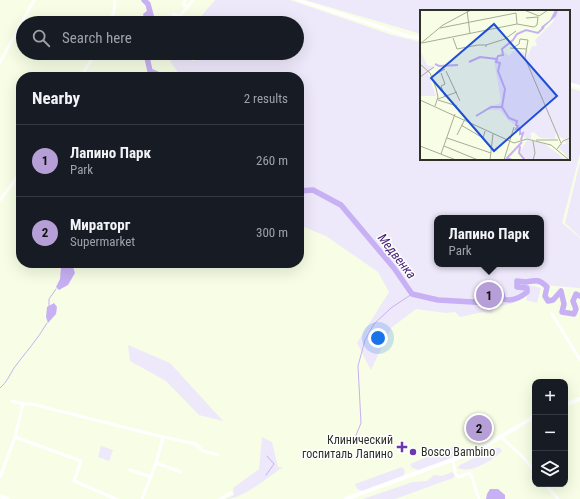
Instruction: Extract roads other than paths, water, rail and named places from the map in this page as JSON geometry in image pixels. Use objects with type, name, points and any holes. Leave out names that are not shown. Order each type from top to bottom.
[{"type":"main road","points":[[568,404],[580,399]]},
{"type":"main road","points":[[346,499],[479,450],[502,438],[532,418]]},
{"type":"main road","points":[[0,496],[8,499]]},
{"type":"street","points":[[25,16],[34,0]]},
{"type":"street","points":[[112,16],[115,0]]},
{"type":"street","points":[[185,0],[184,4],[187,7]]},
{"type":"street","points":[[172,14],[180,16],[193,0]]},
{"type":"street","points":[[298,0],[408,36],[420,38]]},
{"type":"street","points":[[0,62],[16,33]]},
{"type":"street","points":[[84,72],[91,60]]},
{"type":"street","points":[[570,84],[580,87]]},
{"type":"street","points":[[0,200],[16,179]]},
{"type":"street","points":[[552,314],[580,360]]},
{"type":"street","points":[[12,401],[23,404],[32,404],[196,444],[203,451],[218,455]]},
{"type":"street","points":[[0,477],[15,437],[23,404]]},
{"type":"street","points":[[15,437],[81,461],[74,481],[116,499]]},
{"type":"street","points":[[142,499],[156,463],[163,437]]},
{"type":"street","points":[[502,438],[522,456],[532,468]]},
{"type":"street","points":[[453,460],[456,475],[459,477],[469,473],[471,475],[479,499]]},
{"type":"street","points":[[156,463],[181,472]]},
{"type":"street","points":[[130,470],[151,477]]},
{"type":"street","points":[[548,487],[558,499]]},
{"type":"street","points":[[220,499],[231,493]]},
{"type":"waterway","name":"Медвенка","points":[[144,0],[148,4],[151,16]]},
{"type":"waterway","name":"Медвенка","points":[[148,60],[150,71],[152,72]]},
{"type":"waterway","name":"Медвенка","points":[[304,191],[313,190],[341,205],[394,268],[412,294],[438,300],[491,303],[499,292],[502,294],[503,299],[510,300],[519,298],[527,292],[527,288],[517,287],[517,281],[537,281],[547,287],[545,296],[548,301],[553,300],[561,291],[564,304],[562,312],[574,314],[576,309],[573,301],[576,294],[580,296]]},
{"type":"waterway","points":[[49,306],[49,299],[56,289]]},
{"type":"waterway","points":[[352,445],[361,423],[358,366],[365,340],[374,324],[391,308],[412,294]]},
{"type":"waterway","points":[[0,388],[47,323]]},
{"type":"waterway","points":[[266,475],[274,464],[267,456]]},
{"type":"place","name":"Лапино Парк","points":[[489,295]]},
{"type":"place","name":"Мираторг","points":[[479,428]]},
{"type":"place","name":"Клинический госпиталь Лапино","points":[[402,447]]},
{"type":"place","name":"Bosco Bambino","points":[[413,452]]}]
